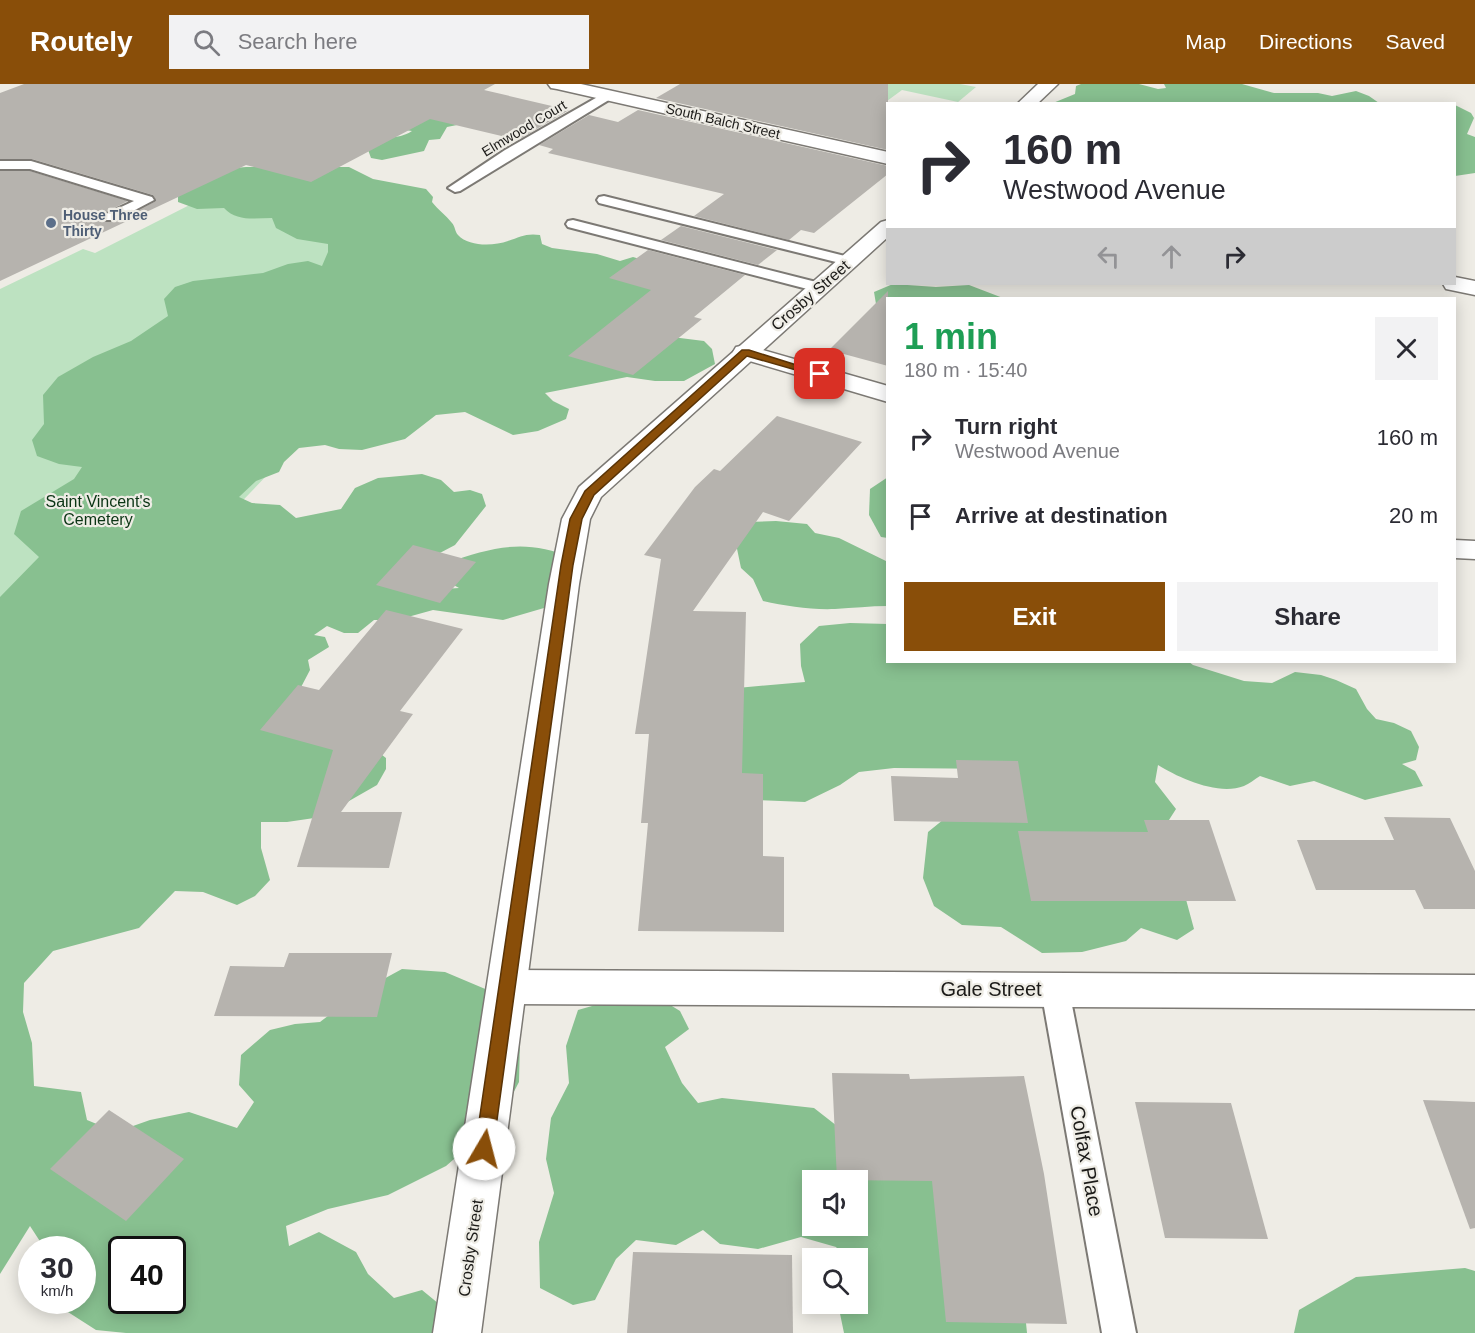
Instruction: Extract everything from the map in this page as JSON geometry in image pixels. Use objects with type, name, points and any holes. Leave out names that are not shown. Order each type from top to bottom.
[{"type":"street","name":"South Balch Street","points":[[557,84],[886,158]]},
{"type":"street","points":[[1028,102],[1049,84]]},
{"type":"street","name":"Crosby Street","points":[[457,1333],[563,595],[576,519],[590,493],[886,228]]},
{"type":"street","points":[[1456,284],[1475,288]]},
{"type":"street","points":[[745,352],[886,393]]},
{"type":"street","points":[[1456,549],[1475,550]]},
{"type":"street","name":"Gale Street","points":[[507,987],[1475,992]]},
{"type":"lane","name":"Elmwood Court","points":[[455,188],[510,153],[609,96]]},
{"type":"lane","points":[[0,165],[31,165],[147,200],[111,217]]},
{"type":"lane","points":[[604,201],[848,261]]},
{"type":"lane","points":[[573,224],[819,287]]},
{"type":"lane","name":"Colfax Place","points":[[1055,990],[1119,1333]]},
{"type":"green space","points":[[323,84],[457,125],[447,127],[440,139],[429,140],[424,151],[382,160],[371,158],[367,147],[373,143],[412,131],[383,127]]},
{"type":"green space","points":[[867,84],[960,84],[976,87],[958,102],[902,90],[887,101]]},
{"type":"green space","points":[[1081,84],[1139,84],[1158,89],[1166,88],[1164,84],[1242,84],[1274,93],[1318,93],[1332,96],[1356,91],[1378,102],[1055,102],[1075,94],[1076,86]]},
{"type":"green space","points":[[1456,106],[1471,113],[1474,118],[1467,134],[1475,137],[1475,173],[1456,176]]},
{"type":"green space","points":[[246,167],[349,167],[373,179],[426,189],[433,197],[432,202],[453,224],[458,235],[468,242],[496,244],[527,235],[540,235],[542,244],[552,248],[597,254],[620,261],[633,257],[643,260],[664,336],[704,341],[712,349],[715,364],[684,381],[655,381],[627,377],[545,393],[553,401],[569,409],[566,419],[538,431],[513,435],[465,412],[436,415],[405,439],[362,450],[339,449],[325,445],[299,448],[284,462],[279,472],[256,481],[239,497],[252,503],[280,505],[296,518],[341,509],[355,488],[378,478],[422,474],[441,480],[454,492],[470,490],[482,494],[486,506],[455,545],[436,555],[443,589],[459,588],[443,579],[447,563],[494,549],[539,548],[572,558],[566,604],[503,620],[433,610],[397,620],[374,620],[358,633],[344,633],[327,626],[314,635],[325,637],[329,647],[308,660],[310,670],[299,691],[386,758],[386,769],[377,785],[321,817],[287,822],[261,822],[261,848],[270,880],[255,896],[237,905],[203,892],[175,891],[139,928],[53,951],[24,983],[23,1012],[32,1043],[34,1086],[81,1092],[87,1120],[116,1132],[150,1120],[189,1112],[237,1128],[254,1102],[239,1085],[241,1055],[270,1030],[295,1024],[320,1022],[358,993],[402,969],[445,972],[490,991],[520,1041],[519,1082],[499,1120],[446,1166],[388,1195],[328,1209],[286,1226],[289,1246],[319,1232],[356,1252],[368,1274],[394,1298],[422,1290],[450,1313],[446,1333],[126,1333],[96,1330],[71,1314],[96,1314],[96,1236],[37,1236],[30,1226],[24,1236],[18,1236],[18,1245],[0,1274],[0,597],[39,557],[14,534],[21,511],[74,479],[82,467],[59,464],[37,456],[32,440],[44,424],[43,395],[58,377],[93,357],[131,341],[168,316],[164,299],[175,287],[193,281],[263,273],[288,264],[308,261],[322,266],[328,252],[328,244],[297,239],[276,228],[272,218],[240,217],[224,208],[197,209],[178,202],[178,192],[223,169]]},
{"type":"green space","name":"Saint Vincent's Cemetery","points":[[229,185],[406,235],[271,471],[0,754],[0,289],[83,249],[95,253]]},
{"type":"green space","points":[[891,285],[936,287],[969,285],[1000,297],[886,297],[876,304],[874,292]]},
{"type":"green space","points":[[886,478],[886,538],[881,537],[869,515],[870,489]]},
{"type":"green space","points":[[776,521],[807,524],[815,533],[839,538],[886,561],[886,606],[817,609],[763,601],[753,579],[741,568],[735,539],[747,522]]},
{"type":"green space","points":[[850,623],[886,624],[886,663],[1190,663],[1244,681],[1272,683],[1295,672],[1321,675],[1356,689],[1367,709],[1376,719],[1394,723],[1411,731],[1419,747],[1416,760],[1402,764],[1415,771],[1423,786],[1365,800],[1314,781],[1290,786],[1260,776],[1244,786],[1223,789],[1188,780],[1158,765],[1155,782],[1176,809],[1160,834],[1184,892],[1194,929],[1177,940],[1141,928],[1126,941],[1082,952],[1042,953],[1001,927],[962,925],[934,906],[923,878],[928,832],[1006,769],[894,768],[859,772],[840,785],[805,802],[754,800],[723,787],[737,688],[805,682],[801,666],[800,644],[819,626]]},
{"type":"green space","points":[[654,995],[680,1011],[689,1029],[665,1047],[682,1083],[698,1103],[722,1098],[814,1108],[846,1133],[934,1177],[1023,1293],[1027,1333],[844,1333],[840,1314],[868,1314],[868,1248],[837,1248],[801,1237],[758,1249],[720,1244],[703,1230],[676,1245],[636,1240],[616,1259],[595,1300],[573,1305],[540,1288],[539,1242],[554,1193],[546,1159],[551,1118],[569,1083],[566,1046],[578,1010],[606,1002]]},
{"type":"green space","points":[[1465,1268],[1475,1271],[1475,1333],[1294,1333],[1299,1310],[1356,1277]]},
{"type":"building","points":[[24,84],[495,84],[484,90],[569,110],[518,140],[430,119],[311,182],[246,165],[0,281],[0,171],[30,171],[128,201],[104,213],[102,218],[106,222],[117,222],[156,201],[153,195],[32,159],[0,159],[0,93]]},
{"type":"building","points":[[680,84],[888,84],[886,150],[656,98]]},
{"type":"building","points":[[638,110],[886,166],[886,176],[814,233],[801,230],[789,240],[694,216],[724,194],[548,153],[553,149],[539,145],[589,115],[618,122]]},
{"type":"building","points":[[681,226],[777,250],[758,265],[661,240]]},
{"type":"building","points":[[648,250],[745,275],[694,317],[702,319],[633,375],[568,356],[651,290],[609,278]]},
{"type":"building","points":[[888,291],[888,297],[886,297],[886,365],[829,350]]},
{"type":"building","points":[[777,416],[862,442],[789,521],[763,512],[693,611],[746,612],[742,773],[763,774],[763,856],[784,857],[784,932],[638,931],[648,823],[641,823],[649,734],[635,734],[661,559],[644,555],[695,487],[714,469],[720,471]]},
{"type":"building","points":[[413,545],[476,562],[440,603],[376,585]]},
{"type":"building","points":[[386,610],[463,629],[400,711],[413,714],[341,812],[402,812],[389,868],[297,867],[333,750],[260,730],[298,685],[319,690]]},
{"type":"building","points":[[956,760],[1018,761],[1028,823],[894,821],[891,776],[958,778]]},
{"type":"building","points":[[1384,817],[1450,818],[1475,871],[1475,909],[1424,909],[1415,890],[1316,890],[1297,840],[1394,840]]},
{"type":"building","points":[[1144,820],[1209,820],[1236,901],[1031,901],[1018,831],[1148,832]]},
{"type":"building","points":[[289,953],[392,953],[377,1017],[214,1016],[230,966],[284,967]]},
{"type":"building","points":[[832,1073],[909,1074],[910,1079],[1024,1076],[1044,1174],[1067,1324],[946,1322],[932,1181],[868,1180],[868,1170],[837,1170]]},
{"type":"building","points":[[1423,1100],[1475,1102],[1475,1228],[1470,1229]]},
{"type":"building","points":[[1135,1102],[1231,1103],[1268,1239],[1165,1238]]},
{"type":"building","points":[[109,1110],[184,1159],[126,1221],[50,1169]]},
{"type":"building","points":[[633,1252],[792,1255],[793,1333],[627,1333]]},
{"type":"place","name":"House Three Thirty","points":[[51,223]]},
{"type":"route","points":[[484,1149],[567,565],[576,519],[590,493],[745,352],[820,374]]}]
